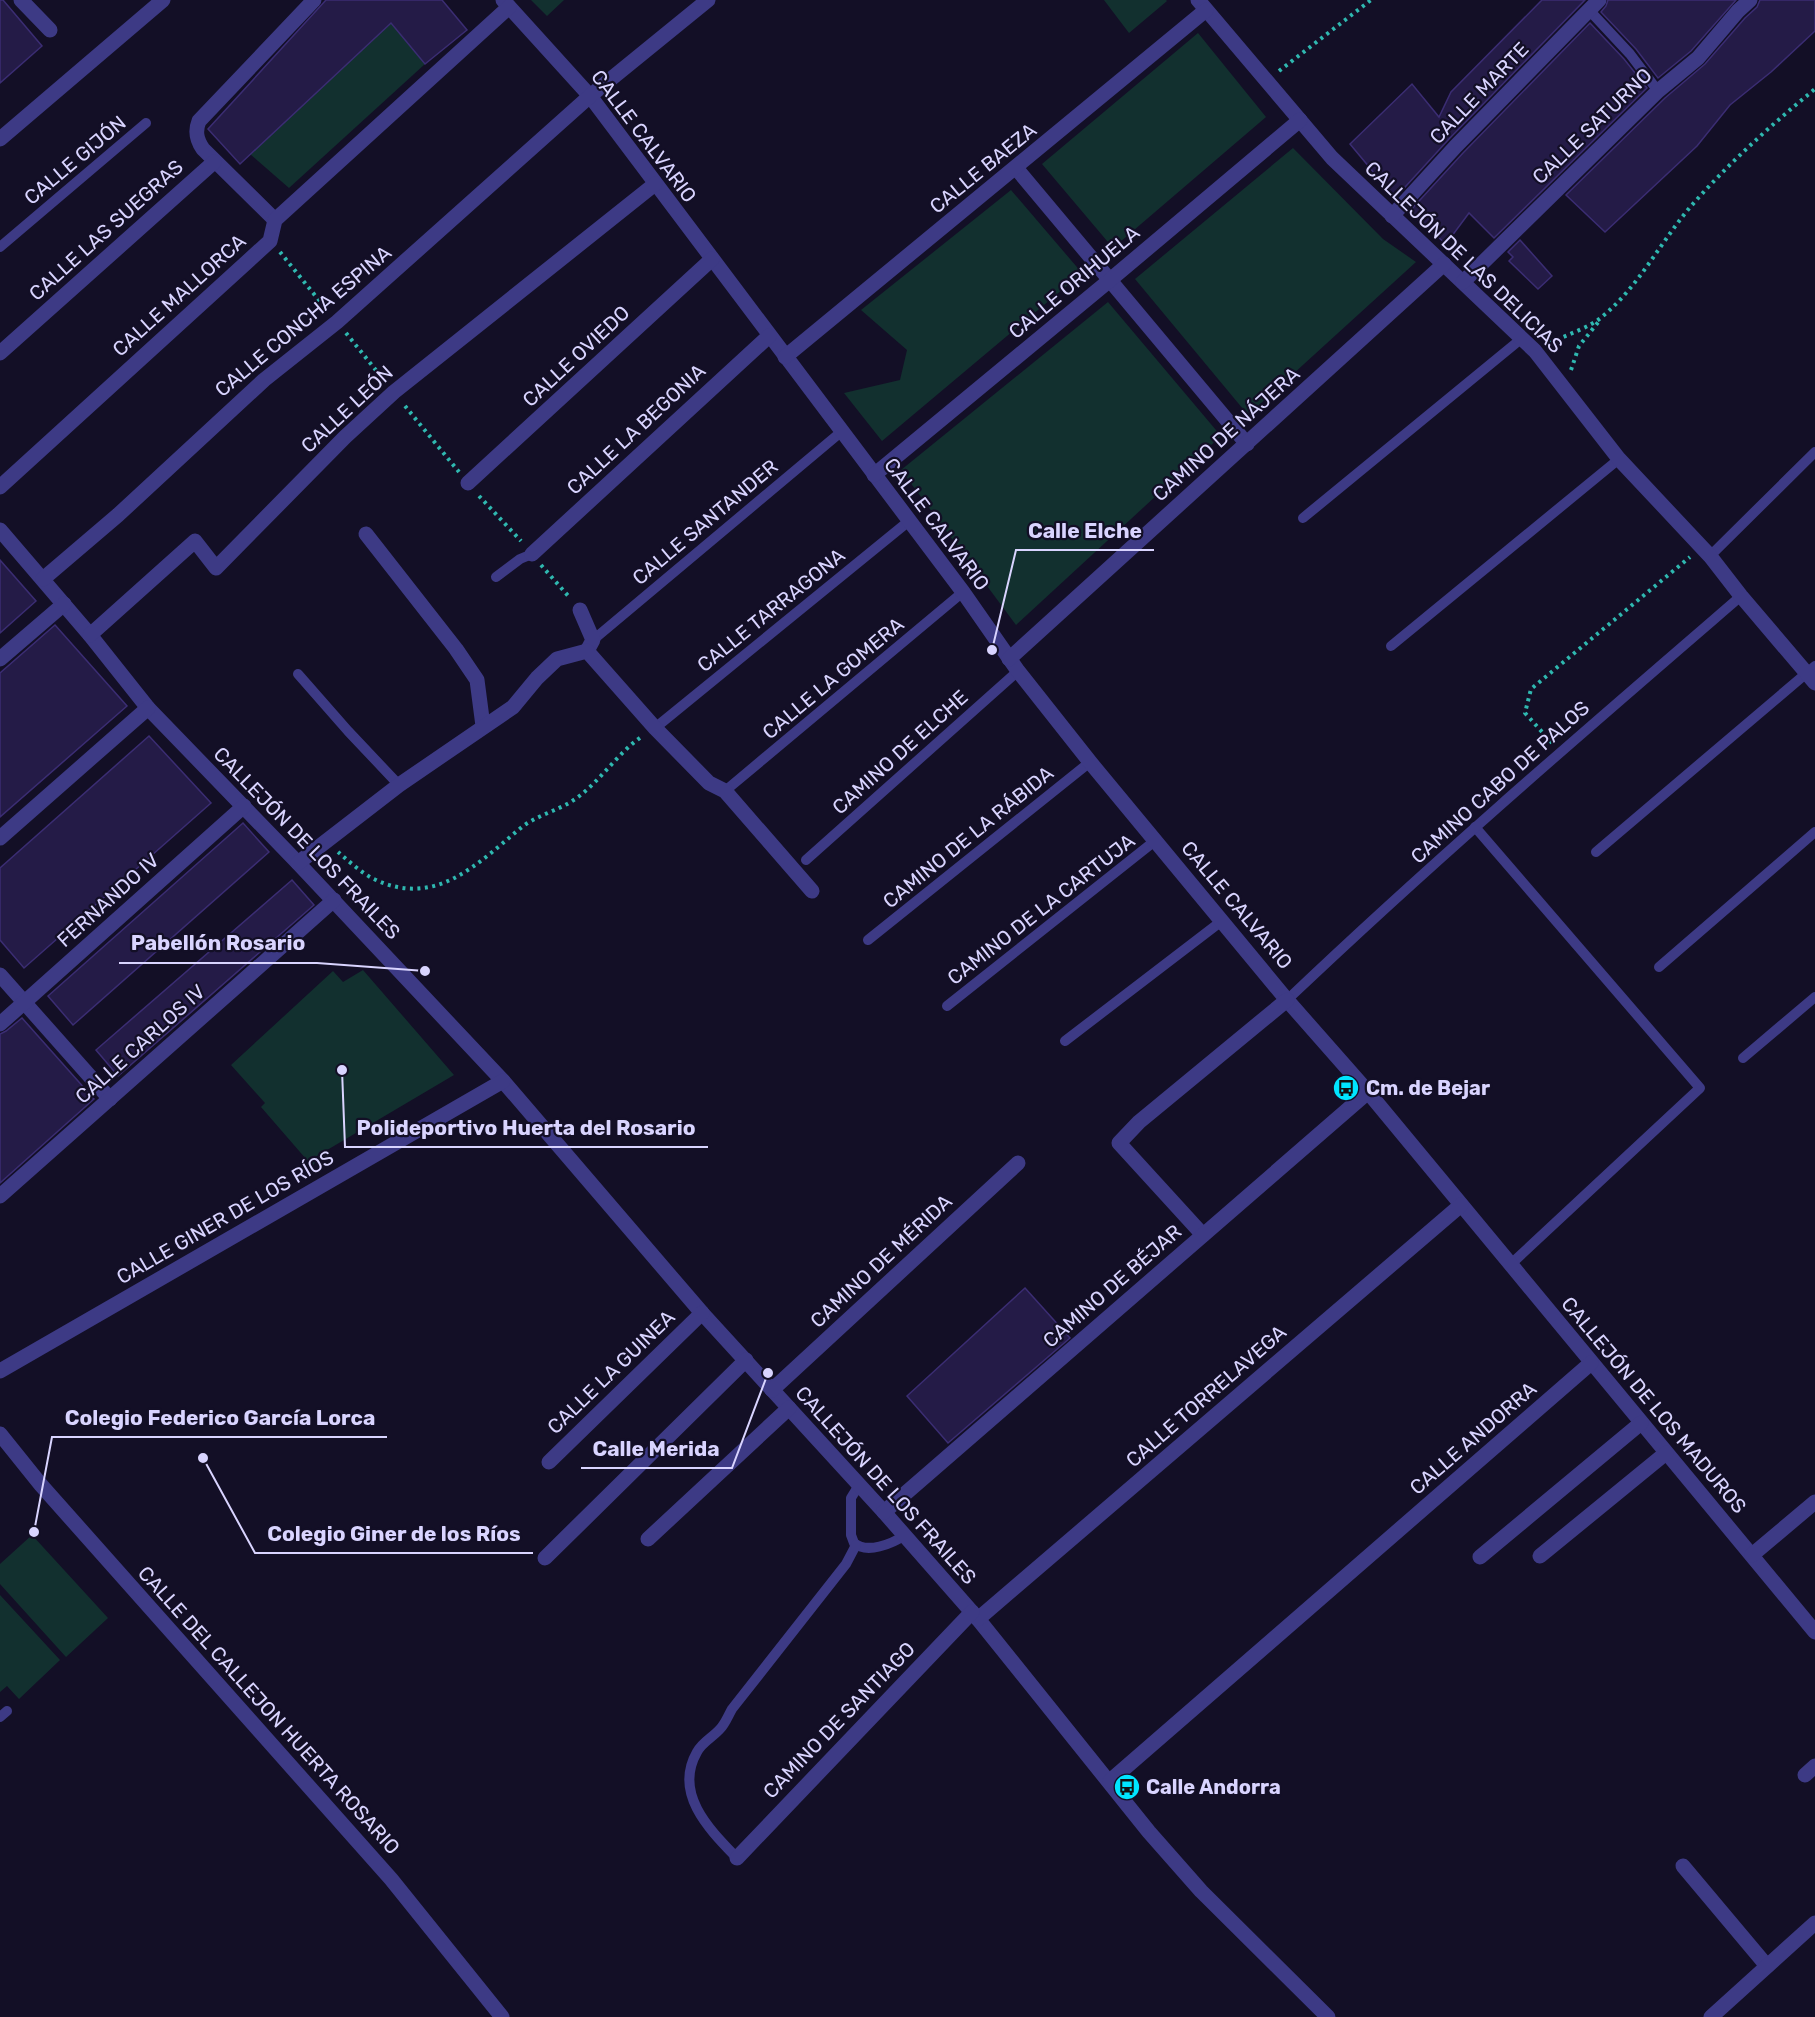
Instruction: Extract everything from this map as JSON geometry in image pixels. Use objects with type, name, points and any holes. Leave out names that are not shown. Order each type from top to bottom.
[{"type":"street","points":[[21,0],[50,30]]},
{"type":"street","points":[[0,139],[163,0]]},
{"type":"street","points":[[314,0],[199,121],[196,128],[198,142],[214,162],[275,220],[506,3]]},
{"type":"street","name":"CALLE CONCHA ESPINA","points":[[43,579],[118,515],[264,380],[337,322],[590,96],[708,0]]},
{"type":"street","name":"CALLE SATURNO","points":[[1462,282],[1658,91],[1698,58],[1750,0]]},
{"type":"street","name":"CALLE CALVARIO","points":[[506,3],[590,96],[963,592],[1013,665],[1090,762],[1461,1205]]},
{"type":"street","name":"CALLEJÓN DE LAS DELICIAS","points":[[1202,5],[1332,158],[1535,351],[1619,459],[1706,551],[1741,596],[1812,675]]},
{"type":"street","name":"CALLE BAEZA","points":[[785,357],[1016,168],[1202,5]]},
{"type":"street","name":"CALLE MARTE","points":[[1392,216],[1594,5]]},
{"type":"street","name":"CALLE ORIHUELA","points":[[874,475],[1300,120]]},
{"type":"street","name":"CALLE LAS SUEGRAS","points":[[0,353],[214,162]]},
{"type":"street","points":[[1016,168],[1247,444]]},
{"type":"street","name":"CALLE LEÓN","points":[[90,635],[195,541],[216,567],[345,437],[394,392],[655,184]]},
{"type":"street","name":"CALLE MALLORCA","points":[[0,487],[270,241],[275,220]]},
{"type":"street","name":"CALLE OVIEDO","points":[[468,483],[712,259]]},
{"type":"street","name":"CAMINO DE NÁJERA","points":[[1013,665],[1247,444],[1444,264]]},
{"type":"street","name":"CALLE LA BEGONIA","points":[[532,554],[769,336]]},
{"type":"street","name":"CALLEJÓN DE LOS FRAILES","points":[[0,530],[90,635],[148,708],[334,900],[503,1081],[702,1313],[885,1512],[975,1616],[1149,1832],[1201,1891],[1328,2017]]},
{"type":"street","points":[[366,534],[456,649],[477,680],[483,726]]},
{"type":"street","points":[[0,659],[64,604]]},
{"type":"street","points":[[580,610],[590,645],[655,728],[709,783],[726,791],[812,891]]},
{"type":"street","points":[[298,863],[399,785],[513,707],[537,678],[557,659],[590,645]]},
{"type":"street","points":[[0,838],[148,708]]},
{"type":"street","name":"FERNANDO IV","points":[[0,1024],[244,806]]},
{"type":"street","name":"CALLE CARLOS IV","points":[[0,1196],[334,900]]},
{"type":"street","points":[[0,975],[110,1099]]},
{"type":"street","points":[[1203,1235],[1119,1143],[1139,1122],[1287,1000]]},
{"type":"street","name":"CALLE GINER DE LOS RÍOS","points":[[0,1371],[503,1081]]},
{"type":"street","name":"CAMINO DE BÉJAR","points":[[885,1512],[1368,1092]]},
{"type":"street","name":"CAMINO DE MÉRIDA","points":[[772,1390],[1018,1163]]},
{"type":"street","name":"CALLEJÓN DE LOS MADUROS","points":[[1461,1205],[1815,1632]]},
{"type":"street","name":"CALLE TORRELAVEGA","points":[[975,1616],[1461,1205]]},
{"type":"street","name":"CALLE LA GUINEA","points":[[549,1462],[702,1313]]},
{"type":"street","points":[[545,1558],[746,1360]]},
{"type":"street","name":"CALLE ANDORRA","points":[[1110,1781],[1591,1363]]},
{"type":"street","points":[[648,1539],[789,1408]]},
{"type":"street","points":[[1480,1557],[1641,1423]]},
{"type":"street","name":"CALLE DEL CALLEJON HUERTA ROSARIO","points":[[0,1434],[41,1485],[391,1879],[502,2017]]},
{"type":"street","points":[[1540,1556],[1666,1453]]},
{"type":"street","points":[[1752,1555],[1815,1502]]},
{"type":"street","name":"CAMINO DE SANTIAGO","points":[[737,1858],[975,1616]]},
{"type":"street","points":[[1683,1866],[1767,1966]]},
{"type":"street","points":[[1711,2017],[1815,1923]]},
{"type":"lane","points":[[1594,5],[1658,91]]},
{"type":"lane","name":"CALLE GIJÓN","points":[[0,247],[146,123]]},
{"type":"lane","points":[[1303,518],[1521,339]]},
{"type":"lane","name":"CALLE SANTANDER","points":[[590,645],[841,432]]},
{"type":"lane","points":[[1706,551],[1815,452]]},
{"type":"lane","points":[[1391,646],[1619,459]]},
{"type":"lane","name":"CALLE TARRAGONA","points":[[655,728],[909,521]]},
{"type":"lane","points":[[496,577],[520,559],[532,554]]},
{"type":"lane","name":"CALLE LA GOMERA","points":[[726,791],[963,592]]},
{"type":"lane","name":"CAMINO CABO DE PALOS","points":[[1287,1000],[1475,827],[1741,596]]},
{"type":"lane","name":"CAMINO DE ELCHE","points":[[806,860],[1013,665]]},
{"type":"lane","points":[[298,675],[399,785]]},
{"type":"lane","points":[[1596,852],[1812,675]]},
{"type":"lane","name":"CAMINO DE LA RÁBIDA","points":[[868,940],[1090,762]]},
{"type":"lane","points":[[1475,827],[1700,1088],[1510,1265]]},
{"type":"lane","points":[[1659,967],[1815,832]]},
{"type":"lane","name":"CAMINO DE LA CARTUJA","points":[[947,1006],[1156,840]]},
{"type":"lane","points":[[1065,1041],[1223,920]]},
{"type":"lane","points":[[1743,1058],[1815,997]]},
{"type":"lane","points":[[859,1485],[850,1498],[851,1535],[856,1545],[865,1548],[894,1543],[905,1535]]},
{"type":"lane","points":[[737,1858],[707,1827],[692,1798],[689,1781],[692,1764],[697,1751],[720,1729],[732,1709],[846,1564],[856,1545]]},
{"type":"path","points":[[1267,82],[1371,0]]},
{"type":"path","points":[[1571,397],[1572,364],[1579,346],[1638,280],[1690,207],[1775,122],[1815,89]]},
{"type":"path","points":[[270,241],[337,322]]},
{"type":"path","points":[[1535,351],[1602,318]]},
{"type":"path","points":[[1561,752],[1525,713],[1531,690],[1706,551]]},
{"type":"path","points":[[326,842],[353,865],[381,882],[397,887],[421,889],[448,882],[473,868],[525,825],[578,797],[636,741],[655,728]]},
{"type":"green space","points":[[531,0],[564,0],[547,16]]},
{"type":"green space","points":[[1104,0],[1166,0],[1167,1],[1129,33]]},
{"type":"green space","points":[[391,23],[425,64],[289,188],[250,154]]},
{"type":"green space","points":[[1198,33],[1266,117],[1113,248],[1042,164]]},
{"type":"green space","points":[[1293,148],[1383,239],[1416,262],[1248,415],[1135,279]]},
{"type":"green space","points":[[1011,190],[1082,273],[882,441],[844,393],[900,380],[907,350],[861,310]]},
{"type":"green space","points":[[1108,302],[1221,436],[1016,625],[901,470]]},
{"type":"green space","points":[[363,970],[454,1075],[317,1156],[313,1167],[261,1107],[265,1103],[231,1065],[333,971],[343,982]]},
{"type":"green space","points":[[32,1535],[108,1618],[66,1657],[0,1584],[0,1564]]},
{"type":"green space","points":[[0,1595],[60,1660],[19,1699],[7,1686],[0,1692]]},
{"type":"building","points":[[0,0],[3,0],[42,46],[0,83]]},
{"type":"building","points":[[326,0],[442,0],[467,30],[425,64],[391,23],[240,164],[208,129]]},
{"type":"building","points":[[1542,0],[1585,0],[1449,139],[1395,198],[1350,144],[1412,84],[1439,117],[1451,92]]},
{"type":"building","points":[[1608,0],[1736,0],[1691,51],[1658,78],[1636,49],[1601,12]]},
{"type":"building","points":[[1760,0],[1815,0],[1815,31],[1771,72],[1730,105],[1697,146],[1605,232],[1566,195],[1665,98],[1705,64],[1757,7]]},
{"type":"building","points":[[1590,23],[1624,59],[1647,88],[1494,238],[1469,213],[1446,244],[1409,212],[1463,153]]},
{"type":"building","points":[[1520,240],[1552,276],[1538,289],[1509,261],[1513,257],[1508,252]]},
{"type":"building","points":[[0,560],[36,601],[0,633]]},
{"type":"building","points":[[55,625],[127,706],[0,817],[0,673]]},
{"type":"building","points":[[149,736],[211,803],[24,968],[0,940],[0,868]]},
{"type":"building","points":[[243,823],[269,852],[73,1025],[48,996]]},
{"type":"building","points":[[292,880],[314,905],[118,1076],[96,1050]]},
{"type":"building","points":[[22,1018],[94,1099],[0,1183],[0,1034]]},
{"type":"building","points":[[1025,1288],[1070,1338],[948,1443],[907,1396]]},
{"type":"place","name":"Calle Elche","points":[[992,650]]},
{"type":"place","name":"Pabellón Rosario","points":[[425,971]]},
{"type":"place","name":"Polideportivo Huerta del Rosario","points":[[342,1070]]},
{"type":"place","name":"Cm. de Bejar","points":[[1346,1088]]},
{"type":"place","name":"Calle Merida","points":[[768,1373]]},
{"type":"place","name":"Colegio Giner de los Ríos","points":[[203,1458]]},
{"type":"place","name":"Colegio Federico García Lorca","points":[[34,1532]]},
{"type":"place","name":"Calle Andorra","points":[[1127,1787]]}]
